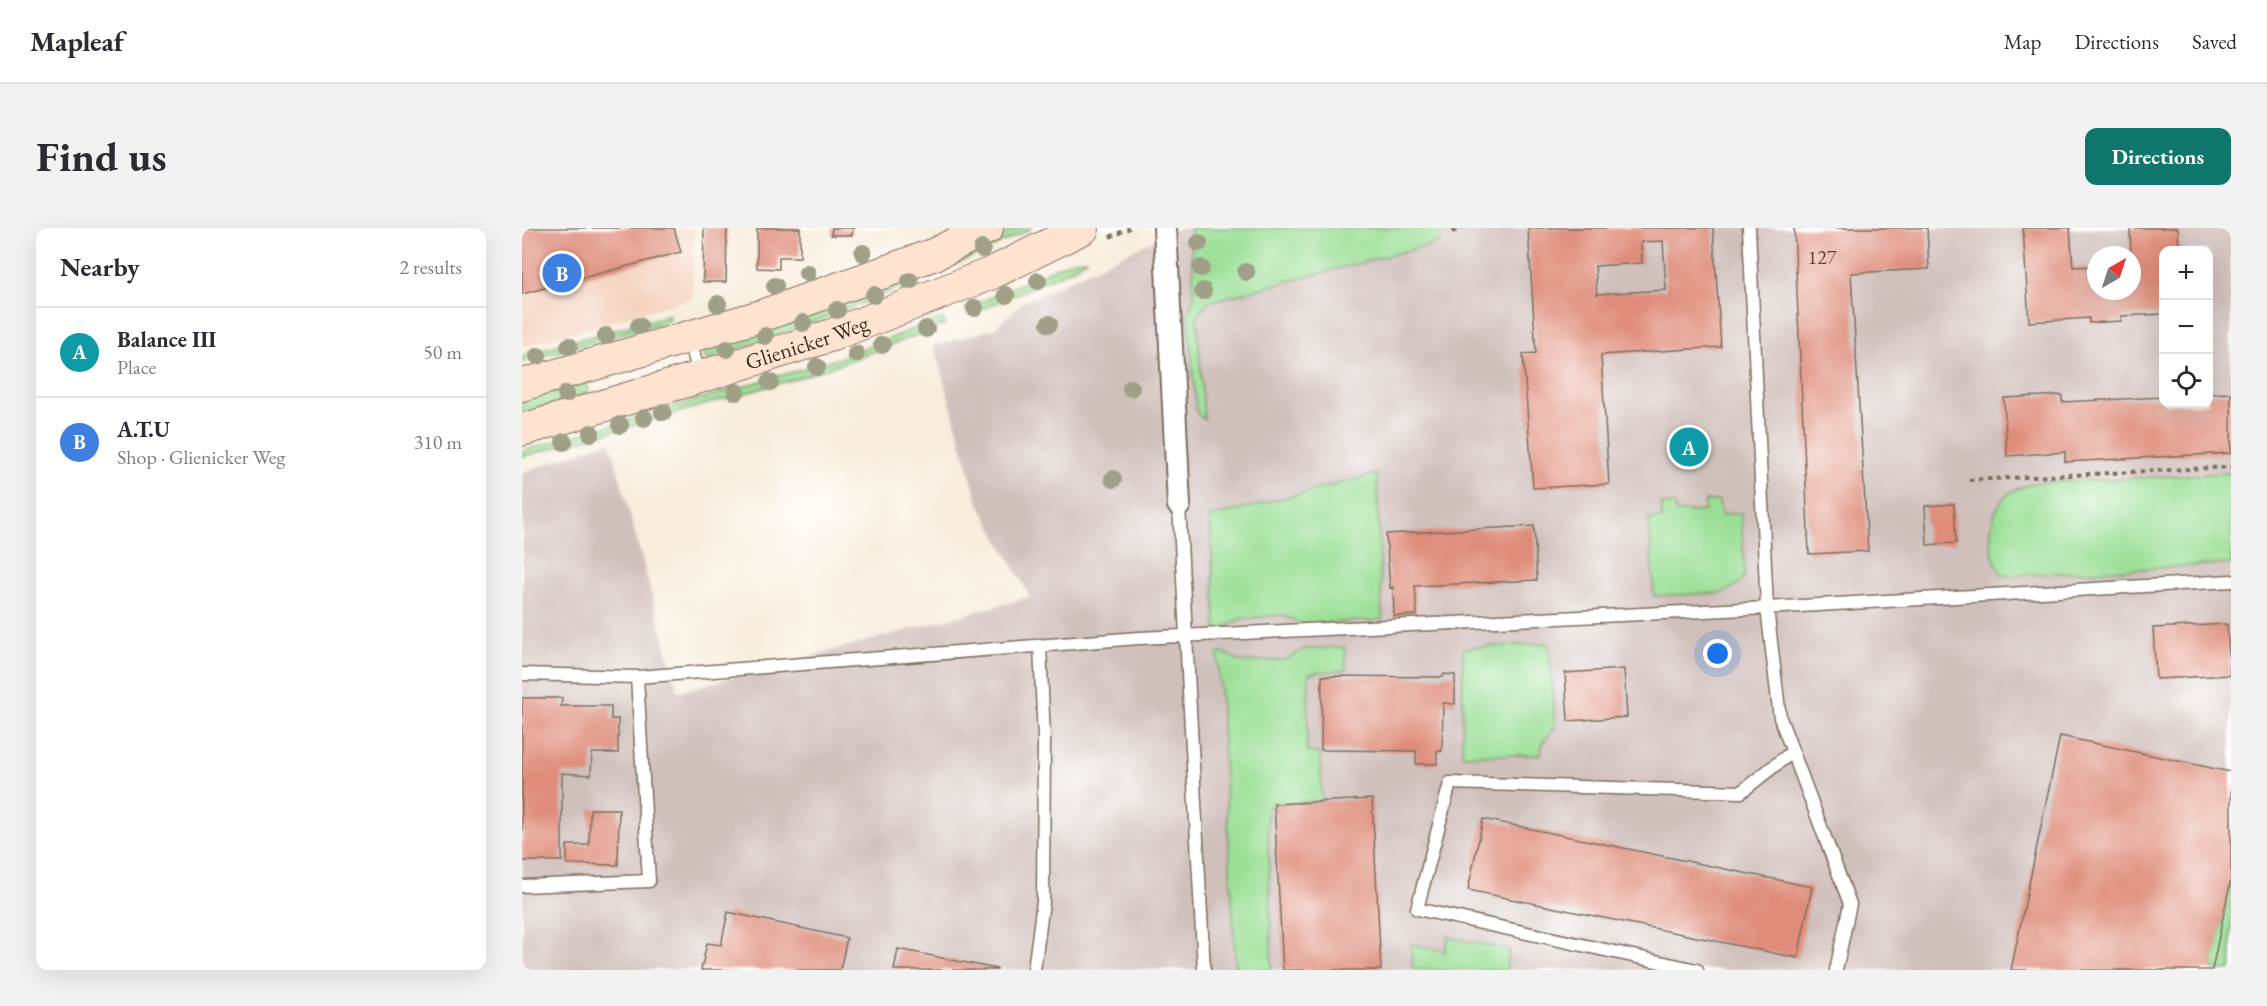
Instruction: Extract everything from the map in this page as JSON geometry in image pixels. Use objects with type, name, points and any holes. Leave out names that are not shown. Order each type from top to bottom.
[{"type":"main road","name":"Glienicker Weg","points":[[522,385],[761,316],[935,254],[987,228]]},
{"type":"main road","name":"Glienicker Weg","points":[[522,430],[700,378],[832,335],[992,273],[1083,228]]},
{"type":"street","points":[[1165,228],[1179,505]]},
{"type":"lane","points":[[1749,228],[1767,608],[1780,718],[1850,904],[1836,970]]},
{"type":"lane","points":[[690,338],[700,378]]},
{"type":"lane","points":[[1179,505],[1188,635],[1204,970]]},
{"type":"lane","points":[[522,674],[637,678],[1188,635],[1767,608],[2231,581]]},
{"type":"lane","points":[[1034,970],[1043,902],[1044,739],[1040,645]]},
{"type":"lane","points":[[522,886],[649,881],[637,678]]},
{"type":"lane","points":[[1697,970],[1417,909],[1450,783],[1742,792],[1792,752]]},
{"type":"path","points":[[1452,232],[1462,228]]},
{"type":"path","points":[[1969,480],[2231,467]]},
{"type":"shaded area","points":[[522,228],[694,228],[693,298],[522,347]]},
{"type":"shaded area","points":[[1179,228],[2231,228],[2231,970],[522,970],[522,473],[610,441],[678,692],[1030,597],[978,502],[934,346],[994,329],[1022,303]]},
{"type":"green space","points":[[1017,228],[1032,228],[952,266],[872,300],[706,360],[702,350],[773,328],[978,247]]},
{"type":"green space","points":[[1191,228],[1437,228],[1441,242],[1208,302],[1197,316],[1204,419],[1199,416],[1196,409],[1188,313],[1194,297]]},
{"type":"green space","points":[[1087,259],[1068,271],[969,315],[965,309],[1073,260]]},
{"type":"green space","points":[[669,315],[668,321],[522,362],[522,355]]},
{"type":"green space","points":[[942,318],[945,324],[798,378],[522,457],[522,451],[837,359]]},
{"type":"green space","points":[[587,382],[589,392],[522,413],[522,399]]},
{"type":"green space","points":[[2231,473],[2231,564],[2003,576],[1994,558],[1991,536],[1994,515],[2005,497],[2022,487],[2034,483]]},
{"type":"green space","points":[[1377,474],[1382,620],[1303,624],[1282,615],[1240,619],[1224,628],[1216,629],[1210,517]]},
{"type":"green space","points":[[1705,501],[1719,501],[1721,515],[1741,513],[1745,575],[1740,583],[1723,593],[1654,596],[1649,519],[1662,518],[1662,504],[1674,504],[1676,513],[1705,511]]},
{"type":"green space","points":[[1549,643],[1555,727],[1542,743],[1541,755],[1462,755],[1463,648]]},
{"type":"green space","points":[[1345,647],[1346,670],[1309,673],[1307,752],[1320,753],[1322,801],[1274,804],[1267,809],[1272,970],[1236,970],[1218,654],[1224,653],[1241,662],[1285,660],[1305,649]]},
{"type":"green space","points":[[2231,879],[2231,970],[2212,970]]},
{"type":"green space","points":[[1448,937],[1509,950],[1506,970],[1413,970],[1411,944],[1445,951]]},
{"type":"building","points":[[522,228],[674,228],[681,252],[522,294]]},
{"type":"building","points":[[704,228],[727,228],[726,282],[703,282]]},
{"type":"building","points":[[757,228],[800,228],[800,257],[779,257],[779,269],[757,268]]},
{"type":"building","points":[[832,228],[853,228],[852,235],[831,235]]},
{"type":"building","points":[[1528,228],[1713,228],[1721,347],[1601,355],[1609,484],[1533,488],[1523,354],[1536,353]],"holes":[[[1663,241],[1666,290],[1597,294],[1595,266],[1642,263],[1641,242]]]},
{"type":"building","points":[[1794,228],[1927,228],[1929,269],[1851,273],[1868,551],[1809,554]]},
{"type":"building","points":[[2023,228],[2070,228],[2073,267],[2087,266],[2087,300],[2141,300],[2141,246],[2131,246],[2130,228],[2178,228],[2179,246],[2159,246],[2159,314],[2121,316],[2121,321],[2089,323],[2089,318],[2029,322]]},
{"type":"building","points":[[2231,393],[2231,453],[2065,462],[2065,452],[2007,456],[2004,398],[2062,395],[2062,402],[2159,397],[2159,408],[2213,408],[2213,394]]},
{"type":"building","points":[[1954,504],[1956,543],[1927,545],[1925,506]]},
{"type":"building","points":[[1534,526],[1537,580],[1415,586],[1417,615],[1394,616],[1393,587],[1390,588],[1386,534]]},
{"type":"building","points":[[2227,624],[2230,675],[2156,679],[2153,628]]},
{"type":"building","points":[[1624,669],[1627,717],[1568,721],[1565,673]]},
{"type":"building","points":[[1444,674],[1455,675],[1455,704],[1443,703],[1442,751],[1437,751],[1437,764],[1416,764],[1416,751],[1321,750],[1322,676],[1443,677]]},
{"type":"building","points":[[522,698],[562,698],[561,706],[611,706],[611,719],[618,719],[618,753],[592,753],[591,775],[562,773],[562,861],[522,861]]},
{"type":"building","points":[[2060,736],[2231,772],[2231,879],[2212,970],[2011,970]]},
{"type":"building","points":[[1372,799],[1381,970],[1283,970],[1274,804]]},
{"type":"building","points":[[590,809],[619,809],[618,865],[567,864],[567,845],[589,845]]},
{"type":"building","points":[[1483,819],[1812,887],[1798,958],[1468,890]]},
{"type":"building","points":[[728,912],[847,938],[840,970],[701,970],[707,943],[721,945]]},
{"type":"building","points":[[898,949],[997,969],[997,970],[894,970]]},
{"type":"place","name":"A.T.U","points":[[562,273]]},
{"type":"place","name":"Balance III","points":[[1689,447]]}]
